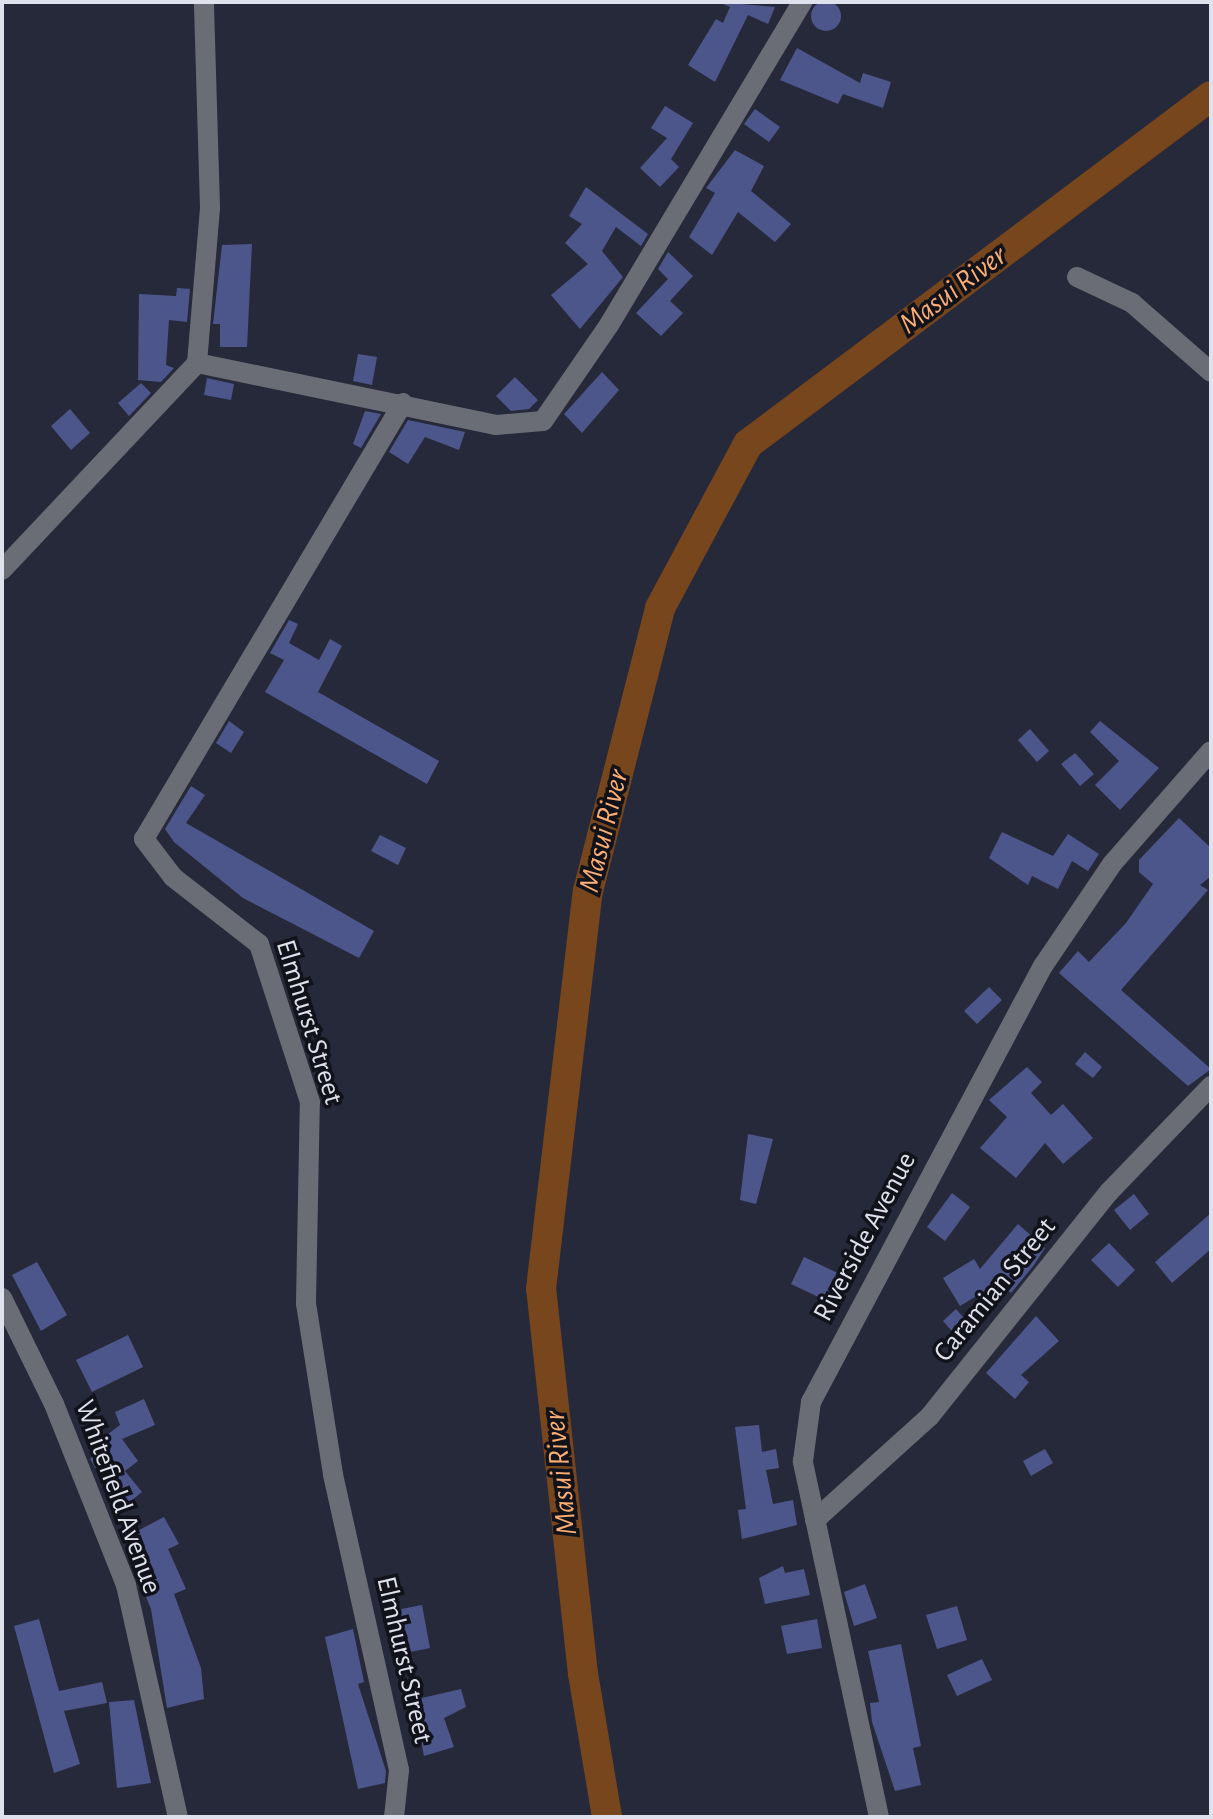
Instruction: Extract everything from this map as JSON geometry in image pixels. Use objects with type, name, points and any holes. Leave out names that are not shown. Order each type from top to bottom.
[{"type":"street","points":[[2,570],[197,363],[210,208],[204,2]]},
{"type":"street","points":[[197,363],[403,403],[496,425],[525,427],[553,412],[802,2]]},
{"type":"street","points":[[1077,277],[1132,303],[1211,372]]},
{"type":"street","name":"Elmhurst Street","points":[[394,1817],[399,1770],[333,1474],[306,1303],[310,1102],[259,944],[173,877],[144,839],[403,403]]},
{"type":"street","name":"Riverside Avenue","points":[[879,1817],[815,1520],[804,1435],[827,1368],[1043,966],[1112,864],[1211,751]]},
{"type":"street","name":"Caramian Street","points":[[815,1520],[930,1416],[1109,1192],[1211,1086]]},
{"type":"street","name":"Whitefield Avenue","points":[[2,1298],[54,1404],[126,1585],[178,1817]]},
{"type":"building","points":[[826,1],[837,5],[841,16],[837,27],[826,31],[815,27],[811,16],[815,5]]},
{"type":"building","points":[[719,2],[775,7],[768,24],[748,15],[715,82],[688,65],[716,19],[723,23],[730,7]]},
{"type":"building","points":[[797,48],[860,83],[863,73],[891,82],[883,108],[843,94],[838,104],[780,80]]},
{"type":"building","points":[[665,106],[693,123],[671,159],[679,167],[660,187],[640,168],[667,138],[651,128]]},
{"type":"building","points":[[755,109],[780,127],[769,142],[744,124]]},
{"type":"building","points":[[735,150],[764,166],[751,191],[791,224],[775,242],[738,212],[712,255],[689,237],[715,193],[706,188]]},
{"type":"building","points":[[586,187],[648,234],[641,246],[616,227],[602,251],[623,277],[580,329],[551,295],[588,264],[565,243],[582,224],[569,216]]},
{"type":"building","points":[[252,244],[247,347],[220,347],[220,324],[213,324],[222,245]]},
{"type":"building","points":[[668,252],[693,276],[670,301],[683,313],[661,336],[636,313],[668,279],[658,269]]},
{"type":"building","points":[[177,288],[190,289],[187,322],[169,320],[166,365],[174,368],[161,382],[138,380],[139,294],[176,296]]},
{"type":"building","points":[[358,354],[377,357],[372,385],[353,381]]},
{"type":"building","points":[[602,372],[619,390],[582,433],[564,414]]},
{"type":"building","points":[[515,377],[538,400],[529,409],[511,411],[496,396]]},
{"type":"building","points":[[207,378],[234,384],[231,400],[204,395]]},
{"type":"building","points":[[141,383],[151,393],[129,416],[118,403]]},
{"type":"building","points":[[70,409],[90,433],[71,450],[51,426]]},
{"type":"building","points":[[365,411],[381,414],[361,448],[353,444]]},
{"type":"building","points":[[408,420],[465,432],[459,450],[425,437],[408,464],[389,452]]},
{"type":"building","points":[[289,620],[298,624],[289,643],[319,660],[330,639],[342,646],[318,692],[439,761],[427,784],[265,692],[284,660],[270,653]]},
{"type":"building","points":[[229,721],[244,732],[231,753],[216,743]]},
{"type":"building","points":[[1100,721],[1159,768],[1120,810],[1095,785],[1119,761],[1090,732]]},
{"type":"building","points":[[1030,729],[1049,751],[1037,762],[1018,740]]},
{"type":"building","points":[[1075,753],[1094,774],[1080,786],[1061,764]]},
{"type":"building","points":[[191,786],[205,795],[186,823],[374,931],[359,958],[243,898],[174,842],[165,829]]},
{"type":"building","points":[[1179,818],[1211,848],[1211,876],[1200,885],[1208,890],[1121,990],[1211,1069],[1188,1086],[1059,973],[1078,951],[1089,962],[1126,923],[1153,884],[1139,872],[1139,860]]},
{"type":"building","points":[[1002,832],[1053,856],[1068,834],[1099,854],[1088,871],[1072,861],[1058,889],[1032,876],[1028,885],[989,858]]},
{"type":"building","points":[[380,835],[406,848],[398,865],[371,851]]},
{"type":"building","points":[[989,987],[1002,1000],[977,1024],[964,1011]]},
{"type":"building","points":[[1085,1052],[1102,1067],[1093,1078],[1075,1064]]},
{"type":"building","points":[[1027,1067],[1042,1082],[1031,1093],[1051,1115],[1063,1104],[1093,1138],[1063,1164],[1045,1143],[1016,1178],[980,1148],[1007,1117],[989,1100]]},
{"type":"building","points":[[748,1134],[773,1139],[756,1204],[740,1200]]},
{"type":"building","points":[[952,1193],[970,1207],[945,1241],[927,1227]]},
{"type":"building","points":[[1134,1194],[1149,1214],[1130,1230],[1114,1210]]},
{"type":"building","points":[[1211,1213],[1211,1249],[1172,1283],[1155,1262]]},
{"type":"building","points":[[1018,1224],[1045,1248],[1034,1265],[1011,1293],[998,1283],[960,1306],[943,1278],[974,1259],[980,1269]]},
{"type":"building","points":[[1109,1243],[1135,1270],[1118,1287],[1091,1260]]},
{"type":"building","points":[[804,1257],[844,1276],[831,1303],[791,1284]]},
{"type":"building","points":[[37,1262],[67,1315],[41,1331],[12,1275]]},
{"type":"building","points":[[956,1309],[970,1325],[957,1337],[943,1321]]},
{"type":"building","points":[[1036,1316],[1059,1341],[1021,1375],[1029,1382],[1015,1399],[986,1373]]},
{"type":"building","points":[[128,1335],[143,1367],[92,1392],[76,1360]]},
{"type":"building","points":[[144,1399],[155,1425],[122,1439],[138,1461],[125,1471],[142,1492],[120,1510],[90,1459],[104,1447],[91,1447],[120,1425],[115,1412]]},
{"type":"building","points":[[759,1425],[762,1452],[776,1449],[779,1468],[766,1470],[773,1504],[793,1500],[797,1525],[742,1539],[738,1510],[746,1509],[735,1427]]},
{"type":"building","points":[[1045,1449],[1053,1463],[1031,1476],[1023,1461]]},
{"type":"building","points":[[164,1517],[179,1544],[168,1549],[186,1589],[174,1594],[201,1668],[204,1699],[167,1708],[151,1609],[139,1580],[145,1578],[124,1538]]},
{"type":"building","points":[[783,1566],[785,1573],[804,1569],[810,1595],[765,1604],[759,1578]]},
{"type":"building","points":[[865,1584],[877,1618],[854,1626],[844,1592]]},
{"type":"building","points":[[422,1605],[430,1648],[395,1655],[386,1612]]},
{"type":"building","points":[[957,1606],[967,1640],[937,1649],[926,1615]]},
{"type":"building","points":[[39,1619],[59,1691],[102,1682],[107,1703],[64,1711],[80,1764],[54,1773],[14,1626]]},
{"type":"building","points":[[817,1619],[822,1648],[787,1654],[781,1626]]},
{"type":"building","points":[[353,1629],[364,1682],[358,1684],[386,1771],[385,1783],[358,1789],[325,1637]]},
{"type":"building","points":[[901,1644],[921,1746],[913,1748],[921,1785],[895,1791],[872,1722],[870,1703],[879,1702],[868,1651]]},
{"type":"building","points":[[982,1659],[992,1680],[957,1696],[947,1675]]},
{"type":"building","points":[[461,1689],[466,1707],[444,1718],[454,1747],[424,1756],[413,1700]]},
{"type":"building","points":[[134,1700],[151,1783],[117,1788],[109,1702]]},
{"type":"waterway","name":"Masui River","points":[[607,1817],[583,1674],[541,1289],[588,891],[660,608],[748,444],[1211,96]]}]
